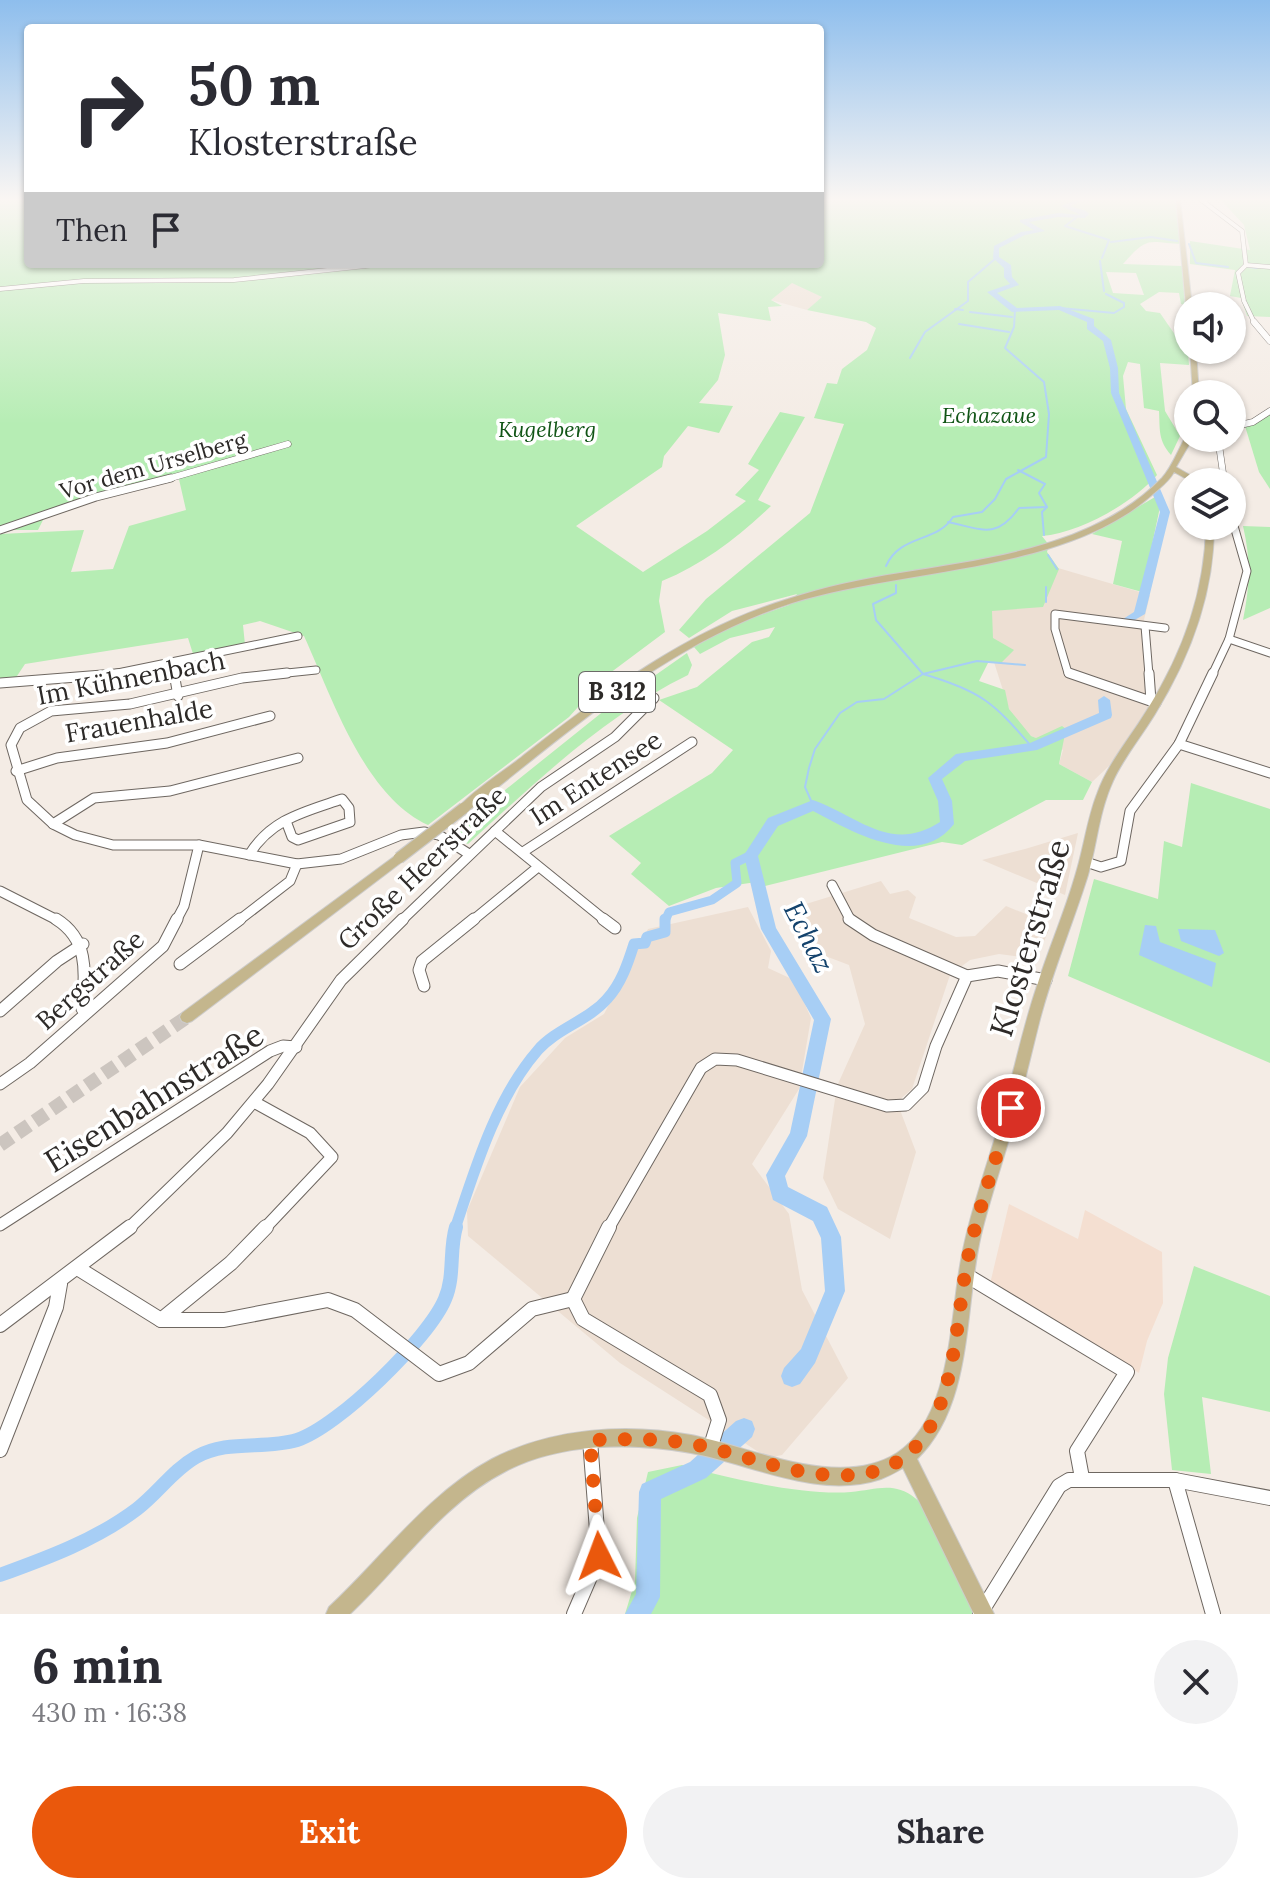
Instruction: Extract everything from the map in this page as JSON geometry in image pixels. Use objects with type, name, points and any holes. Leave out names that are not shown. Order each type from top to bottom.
[{"type":"main road","name":"B 312","points":[[187,1017],[664,660],[720,628],[786,602],[1055,543],[1096,527],[1138,503],[1160,486],[1184,452]]},
{"type":"main road","points":[[1160,486],[1174,484]]},
{"type":"main road","name":"Klosterstraße","points":[[336,1614],[455,1495],[497,1466],[519,1457],[590,1440],[647,1438],[702,1446],[746,1459],[831,1476],[870,1474],[907,1457],[929,1430],[945,1394],[966,1275],[1046,980],[1086,862],[1107,782],[1186,643],[1208,581],[1209,540]]},
{"type":"main road","points":[[907,1457],[982,1613]]},
{"type":"street","points":[[0,289],[84,281],[234,280],[287,274]]},
{"type":"street","points":[[1238,274],[1239,288],[1257,329],[1270,341]]},
{"type":"street","points":[[1246,424],[1270,411]]},
{"type":"street","name":"Vor dem Urselberg","points":[[0,530],[96,497],[236,461],[288,444]]},
{"type":"street","points":[[1086,862],[1101,867],[1121,861],[1130,811],[1179,744],[1229,639],[1247,571],[1238,540]]},
{"type":"street","points":[[1145,626],[1154,702],[1068,673],[1055,629],[1055,614],[1165,628]]},
{"type":"street","points":[[0,683],[113,676],[298,636]]},
{"type":"street","points":[[1229,639],[1268,649]]},
{"type":"street","points":[[173,665],[178,696]]},
{"type":"street","name":"Im Kühnenbach","points":[[316,670],[242,678],[178,696],[51,711],[36,716],[20,728],[11,745],[16,771],[27,800],[53,824],[75,835],[113,845],[199,845],[297,864],[341,859],[413,832],[439,835],[469,854]]},
{"type":"street","name":"Große Heerstraße","points":[[0,1325],[79,1269],[177,1182],[254,1102],[350,970],[541,787],[615,737],[654,698]]},
{"type":"street","name":"Frauenhalde","points":[[16,771],[57,758],[167,743],[270,716]]},
{"type":"street","name":"Im Entensee","points":[[523,852],[692,742]]},
{"type":"street","points":[[1179,744],[1270,773]]},
{"type":"street","points":[[53,824],[94,798],[170,791],[298,758]]},
{"type":"street","points":[[249,855],[269,828],[286,821],[315,811],[322,804],[342,799],[349,808],[350,822],[298,840],[292,837],[286,821]]},
{"type":"street","points":[[495,831],[615,928]]},
{"type":"street","name":"Bergstraße","points":[[0,1084],[163,946],[184,906],[199,845]]},
{"type":"street","points":[[180,964],[290,881],[297,864]]},
{"type":"street","name":"Im Entensee","points":[[424,986],[419,970],[422,961],[538,867]]},
{"type":"street","points":[[832,885],[848,918],[864,929],[949,963],[967,976]]},
{"type":"street","points":[[0,891],[69,924],[83,944],[87,969],[82,1009],[85,1012]]},
{"type":"street","points":[[0,1011],[57,961],[83,944]]},
{"type":"street","points":[[79,1269],[161,1320],[224,1320],[328,1300],[355,1310],[439,1374],[469,1363],[532,1309],[573,1299],[619,1207],[701,1068],[715,1059],[737,1060],[887,1106],[906,1105],[923,1088],[936,1046],[967,976],[986,970],[1005,969],[1046,980]]},
{"type":"street","name":"Eisenbahnstraße","points":[[0,1225],[270,1051],[283,1046],[296,1047]]},
{"type":"street","points":[[161,1320],[196,1288],[231,1263],[332,1157],[330,1149],[314,1136],[254,1102]]},
{"type":"street","points":[[966,1275],[1127,1372],[1077,1451],[1082,1478]]},
{"type":"street","points":[[0,1450],[56,1307],[60,1284]]},
{"type":"street","points":[[573,1299],[583,1319],[710,1395],[719,1420],[702,1446]]},
{"type":"street","points":[[574,1614],[599,1556],[590,1440]]},
{"type":"street","points":[[982,1613],[1059,1486],[1082,1478],[1175,1480],[1270,1498]]},
{"type":"street","points":[[1175,1480],[1213,1614]]},
{"type":"shaded area","points":[[791,282],[823,297],[807,310],[771,300]]},
{"type":"shaded area","points":[[1041,563],[1150,595],[1143,624],[1151,703],[1109,766],[1092,782],[1059,764],[1063,750],[1031,736],[1020,727],[1009,709],[993,659],[991,599]]},
{"type":"shaded area","points":[[1078,833],[1065,895],[982,860],[1025,849]]},
{"type":"shaded area","points":[[881,881],[890,894],[908,890],[916,897],[909,918],[956,937],[975,936],[1006,906],[1038,919],[1049,930],[1036,959],[999,954],[970,960],[950,975],[912,1089],[897,1102],[916,1152],[890,1239],[838,1209],[823,1178],[837,1086],[865,1024],[849,965],[807,949],[783,911]]},
{"type":"shaded area","points":[[748,907],[771,951],[768,968],[794,980],[811,1018],[799,1089],[752,1164],[789,1214],[802,1290],[848,1378],[782,1455],[768,1458],[620,1363],[468,1236],[467,1211],[520,1087],[565,1038],[604,1014],[648,929]]},
{"type":"shaded area","points":[[1009,1204],[1078,1239],[1085,1210],[1162,1252],[1163,1303],[1147,1341],[1139,1373],[990,1284]]},
{"type":"green space","points":[[0,274],[1107,274],[1113,293],[1144,295],[1136,274],[1183,274],[1184,292],[1159,292],[1140,304],[1146,311],[1160,313],[1174,333],[1174,364],[1160,363],[1165,411],[1174,426],[1171,455],[1162,439],[1159,411],[1144,408],[1140,364],[1128,362],[1123,376],[1126,409],[1157,475],[1134,496],[1104,515],[1072,529],[1042,536],[1049,545],[1047,552],[1059,569],[1043,607],[992,611],[993,638],[1014,650],[1001,663],[988,663],[979,681],[1005,690],[1009,709],[1031,736],[1036,738],[1062,726],[1066,729],[1059,764],[1092,782],[1083,800],[1046,800],[962,845],[942,842],[761,887],[763,881],[716,888],[669,906],[631,874],[641,863],[609,836],[712,773],[733,750],[659,700],[697,687],[752,642],[769,637],[775,627],[730,638],[700,654],[694,647],[735,624],[789,605],[797,594],[732,611],[689,638],[679,630],[706,599],[810,513],[844,424],[814,418],[827,383],[837,384],[842,369],[867,350],[876,328],[866,322],[807,310],[822,297],[792,283],[771,300],[782,306],[768,307],[771,321],[718,313],[725,355],[718,380],[699,403],[733,406],[719,433],[688,426],[664,456],[662,467],[576,526],[643,572],[707,531],[746,501],[735,495],[759,470],[748,464],[780,412],[805,417],[758,500],[771,506],[720,549],[662,581],[659,601],[665,632],[606,676],[569,717],[428,825],[405,811],[368,769],[339,715],[304,636],[260,621],[243,625],[245,645],[194,657],[188,638],[25,664],[15,679],[0,680],[0,534],[84,530],[71,572],[113,569],[129,526],[186,510],[178,475],[45,516],[38,530],[0,530]]},
{"type":"green space","points":[[1234,274],[1270,274],[1270,317],[1247,316],[1246,292],[1231,292]]},
{"type":"green space","points":[[1270,411],[1270,489],[1259,472],[1246,425]]},
{"type":"green space","points":[[1155,497],[1160,507],[1142,592],[1113,584],[1122,541],[1092,534]]},
{"type":"green space","points":[[1246,526],[1270,527],[1270,608],[1243,620],[1249,573]]},
{"type":"green space","points":[[687,653],[692,665],[688,675],[657,691],[599,730],[468,844],[449,835],[600,714]]},
{"type":"green space","points":[[1191,783],[1270,809],[1270,1063],[1068,976],[1094,879],[1158,899],[1164,841],[1182,847]]},
{"type":"green space","points":[[1194,1266],[1270,1296],[1270,1412],[1202,1397],[1211,1474],[1172,1470],[1164,1394],[1168,1358]]},
{"type":"green space","points":[[682,1465],[789,1489],[833,1493],[892,1488],[907,1493],[924,1507],[933,1520],[950,1550],[976,1611],[974,1614],[625,1614],[635,1581],[637,1518],[648,1472]]},
{"type":"water","points":[[1145,925],[1156,926],[1160,942],[1216,963],[1212,987],[1139,955]]},
{"type":"water","points":[[1178,929],[1215,930],[1224,953],[1219,956],[1181,941]]},
{"type":"waterway","points":[[957,309],[968,301],[968,282],[977,274]]},
{"type":"waterway","name":"Echaz","points":[[1008,274],[1015,285],[991,292],[1015,310],[1060,308],[1091,321],[1090,327],[1107,340],[1114,368],[1115,393],[1165,512],[1139,614],[1126,621]]},
{"type":"waterway","points":[[1102,274],[1104,291]]},
{"type":"waterway","points":[[1060,308],[1114,313],[1124,307],[1124,303],[1106,294]]},
{"type":"waterway","points":[[910,358],[925,332],[957,309]]},
{"type":"waterway","points":[[957,309],[963,310]]},
{"type":"waterway","points":[[1015,310],[1014,327],[1005,348],[1044,382],[1049,414],[1046,457],[1020,471]]},
{"type":"waterway","points":[[970,312],[1012,317]]},
{"type":"waterway","points":[[959,324],[1009,332]]},
{"type":"waterway","points":[[949,522],[953,517],[982,512],[995,499],[1006,479],[1020,471]]},
{"type":"waterway","points":[[1020,471],[1045,484],[1039,493],[1047,507]]},
{"type":"waterway","points":[[949,522],[988,530],[1003,525],[1019,508],[1047,507]]},
{"type":"waterway","points":[[1044,535],[1042,512],[1047,507]]},
{"type":"waterway","points":[[886,566],[900,548],[938,531],[949,522]]},
{"type":"waterway","points":[[1048,555],[1057,569]]},
{"type":"waterway","points":[[896,585],[896,593],[873,604],[876,620],[923,674]]},
{"type":"waterway","points":[[1046,587],[1046,602]]},
{"type":"waterway","points":[[923,674],[977,661],[1025,665]]},
{"type":"waterway","points":[[813,805],[805,787],[809,768],[815,749],[840,713],[857,702],[884,699],[923,674]]},
{"type":"waterway","points":[[923,674],[959,686],[985,700],[1032,747]]},
{"type":"waterway","name":"Echaz","points":[[792,1376],[808,1356],[835,1291],[831,1237],[820,1214],[780,1193],[775,1175],[798,1136],[823,1019],[769,929],[751,855],[773,822],[813,805],[880,837],[914,840],[931,835],[947,824],[945,801],[935,778],[961,757],[1032,747],[1106,715],[1104,700]]},
{"type":"waterway","points":[[665,921],[669,912],[712,900],[737,883],[735,863],[751,855]]},
{"type":"waterway","points":[[455,1229],[488,1135],[523,1069],[545,1043],[607,999],[627,966],[634,944],[645,943],[647,937],[665,932],[665,921]]},
{"type":"waterway","points":[[0,1575],[53,1555],[105,1530],[137,1509],[196,1457],[221,1448],[297,1440],[335,1418],[402,1357],[436,1316],[448,1290],[456,1227]]},
{"type":"waterway","name":"Echaz","points":[[637,1614],[648,1597],[650,1492],[698,1470],[744,1429]]},
{"type":"tunnel","points":[[0,1145],[187,1017]]},
{"type":"route","points":[[599,1556],[590,1440],[647,1438],[694,1444],[790,1470],[831,1476],[870,1474],[907,1457],[929,1430],[945,1394],[952,1370],[970,1248],[1011,1108]]},
{"type":"park label","name":"Echazaue","points":[[989,415]]},
{"type":"park label","name":"Kugelberg","points":[[547,429]]}]
